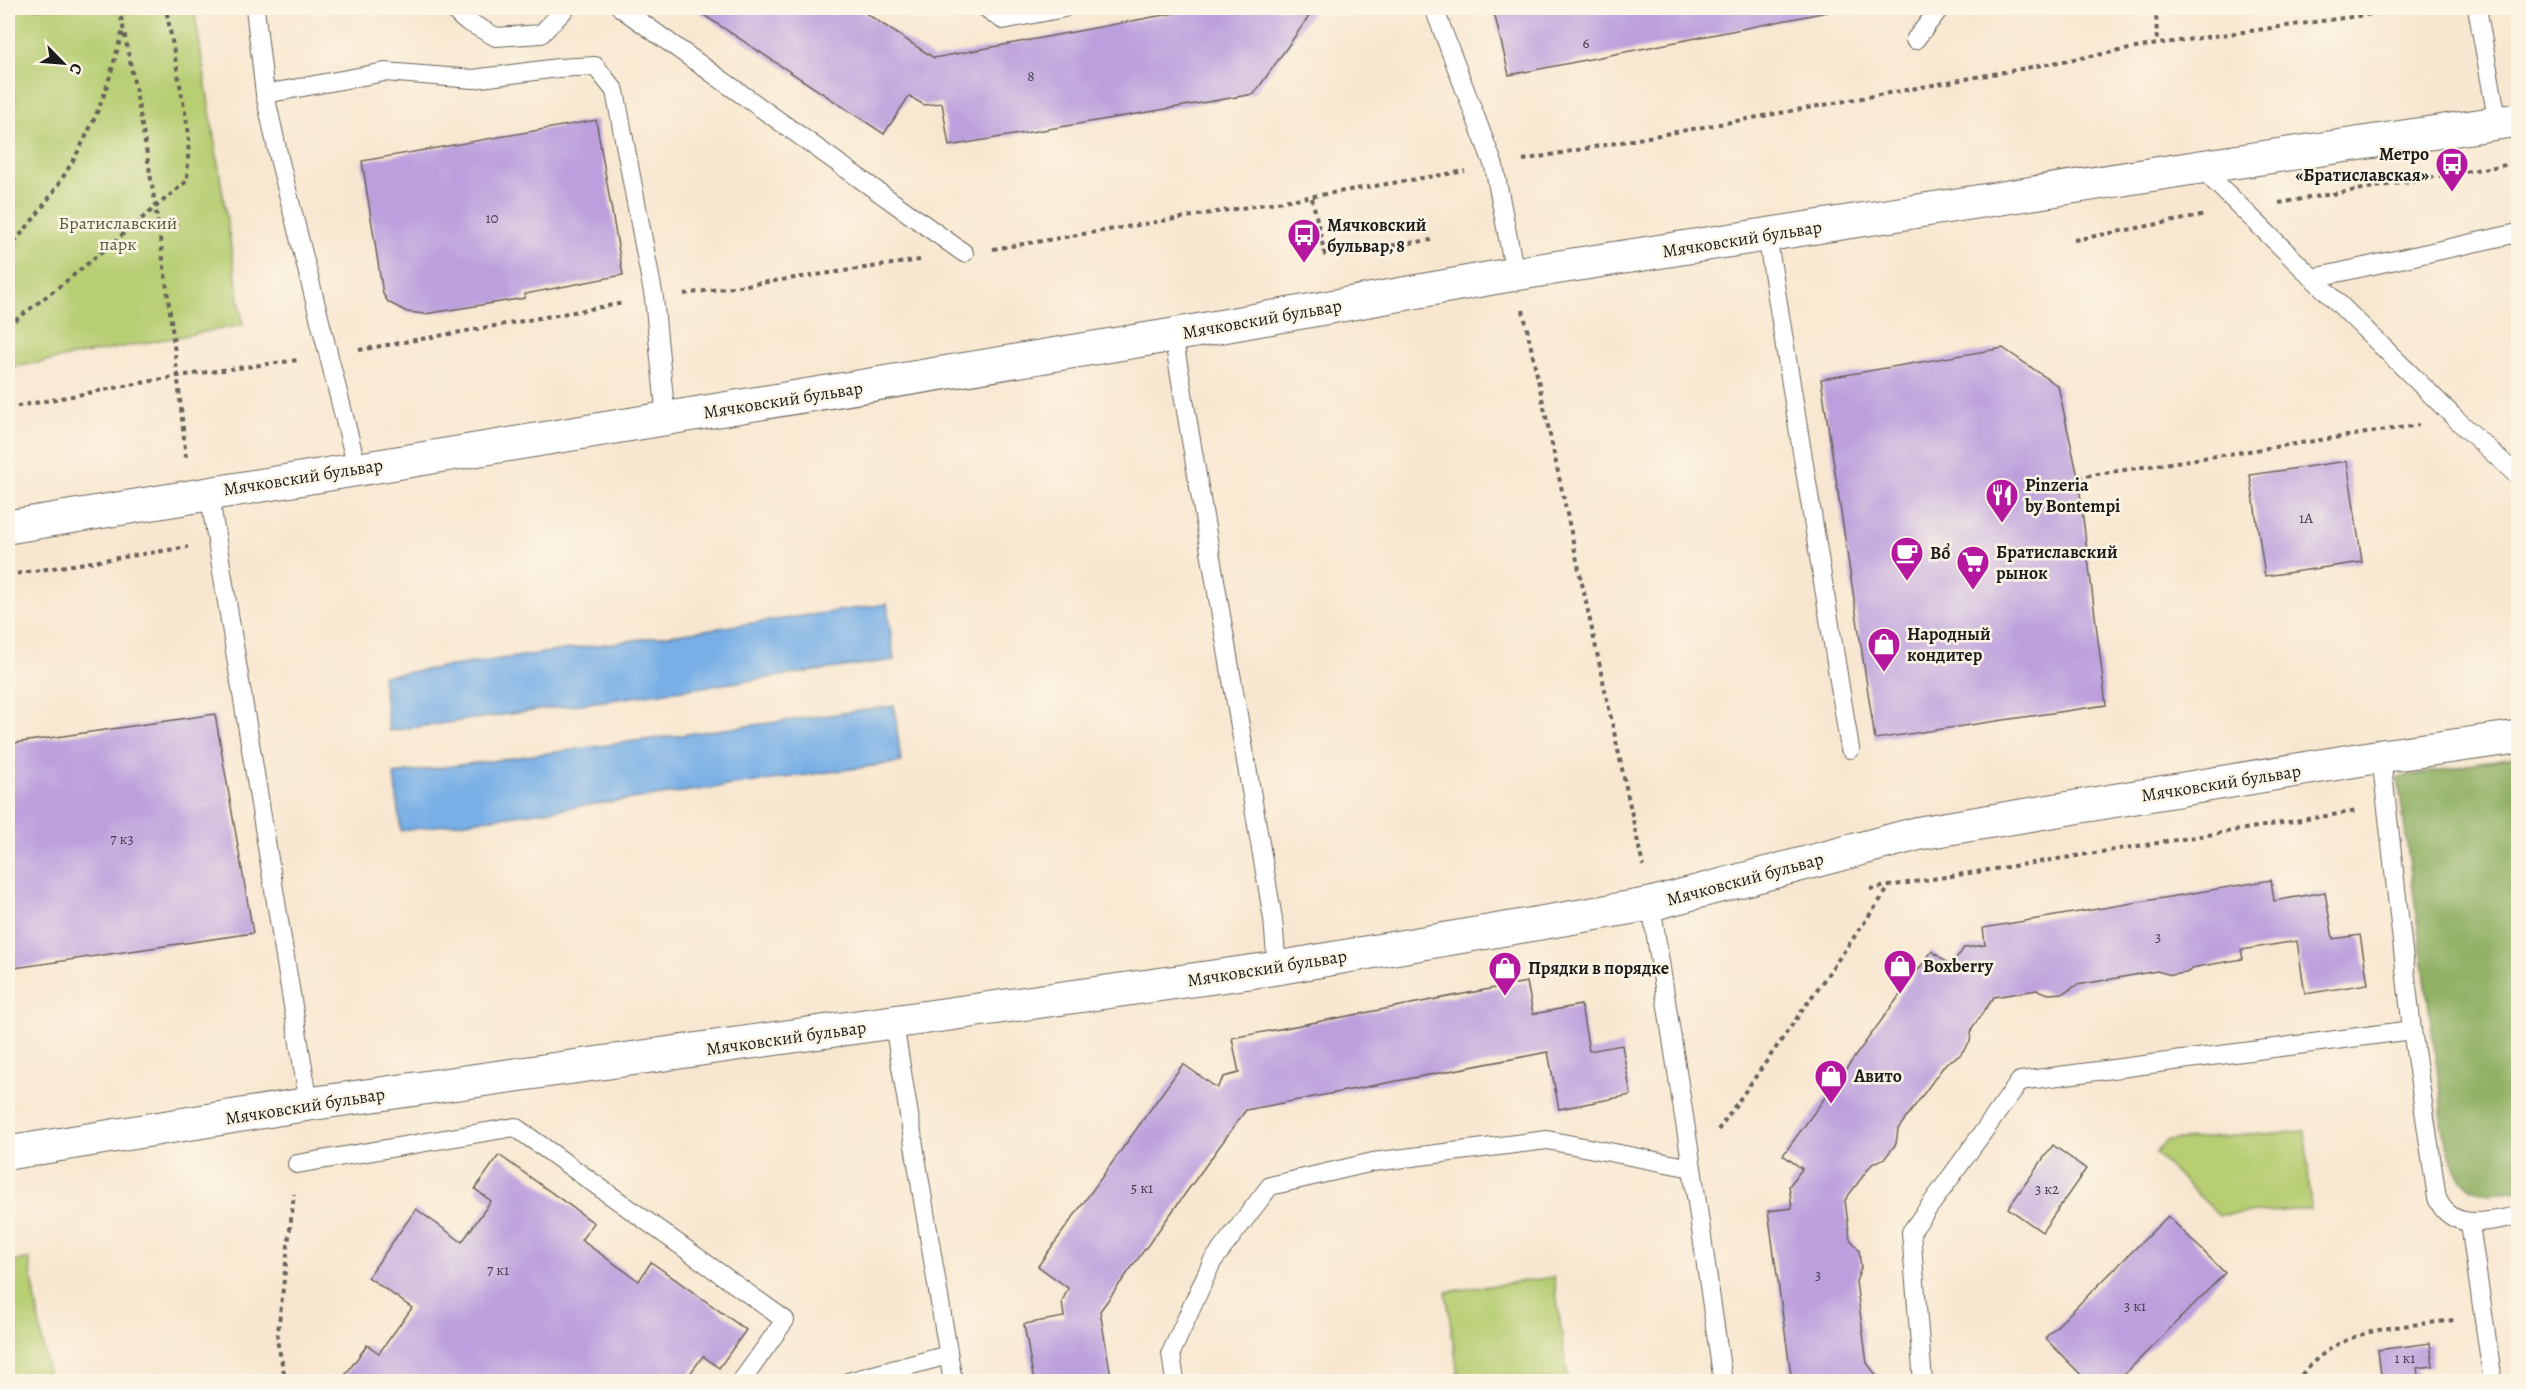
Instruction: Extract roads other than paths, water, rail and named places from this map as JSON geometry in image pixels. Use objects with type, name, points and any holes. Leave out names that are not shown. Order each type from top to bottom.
[{"type":"street","name":"Мячковский бульвар","points":[[8,527],[199,493],[1173,335],[1515,274],[2200,167],[2508,122]]},
{"type":"street","name":"Мячковский бульвар","points":[[8,1153],[309,1104],[894,1024],[1277,968],[1651,904],[1920,833],[2380,756],[2518,737]]},
{"type":"lane","points":[[255,8],[266,94],[279,158],[357,468]]},
{"type":"lane","points":[[452,8],[463,19],[496,37],[541,34],[566,8]]},
{"type":"lane","points":[[621,8],[964,253]]},
{"type":"lane","points":[[986,8],[1003,20],[1064,8]]},
{"type":"lane","points":[[1434,8],[1494,166],[1515,274]]},
{"type":"lane","points":[[1915,40],[1940,8]]},
{"type":"lane","points":[[2477,8],[2508,122]]},
{"type":"lane","points":[[266,94],[385,72],[473,79],[558,68],[595,66],[615,91],[654,298],[666,419]]},
{"type":"lane","points":[[2200,167],[2456,419],[2518,476]]},
{"type":"lane","points":[[2314,279],[2518,233]]},
{"type":"lane","points":[[1767,235],[1850,749]]},
{"type":"lane","points":[[1173,335],[1273,919],[1277,968]]},
{"type":"lane","points":[[199,493],[218,542],[309,1104]]},
{"type":"lane","points":[[2380,756],[2412,1030],[2437,1198],[2441,1209],[2449,1216],[2470,1224],[2518,1216]]},
{"type":"lane","points":[[1651,904],[1723,1382]]},
{"type":"lane","points":[[894,1024],[953,1382]]},
{"type":"lane","points":[[1923,1382],[1911,1232],[2020,1081],[2412,1030]]},
{"type":"lane","points":[[297,1164],[515,1127],[785,1320],[741,1382]]},
{"type":"lane","points":[[1175,1382],[1171,1353],[1212,1262],[1270,1186],[1373,1162],[1547,1140],[1692,1168]]},
{"type":"lane","points":[[2470,1224],[2493,1382]]},
{"type":"lane","points":[[848,1382],[948,1355]]},
{"type":"water","points":[[887,604],[894,660],[389,731],[382,676]]},
{"type":"water","points":[[894,706],[901,762],[401,831],[394,774]]},
{"type":"place","name":"Метро «Братиславская»","points":[[2452,193]]},
{"type":"place","name":"Мячковский бульвар, 8","points":[[1304,264]]},
{"type":"place","name":"Pinzeria by Bontempi","points":[[2002,524]]},
{"type":"place","name":"Bổ","points":[[1907,582]]},
{"type":"place","name":"Братиславский рынок","points":[[1973,591]]},
{"type":"place","name":"Народный кондитер","points":[[1884,673]]},
{"type":"place","name":"Boxberry","points":[[1900,995]]},
{"type":"place","name":"Прядки в порядке","points":[[1505,997]]},
{"type":"place","name":"Авито","points":[[1831,1105]]},
{"type":"park label","name":"Братиславский парк","points":[[118,233]]}]
